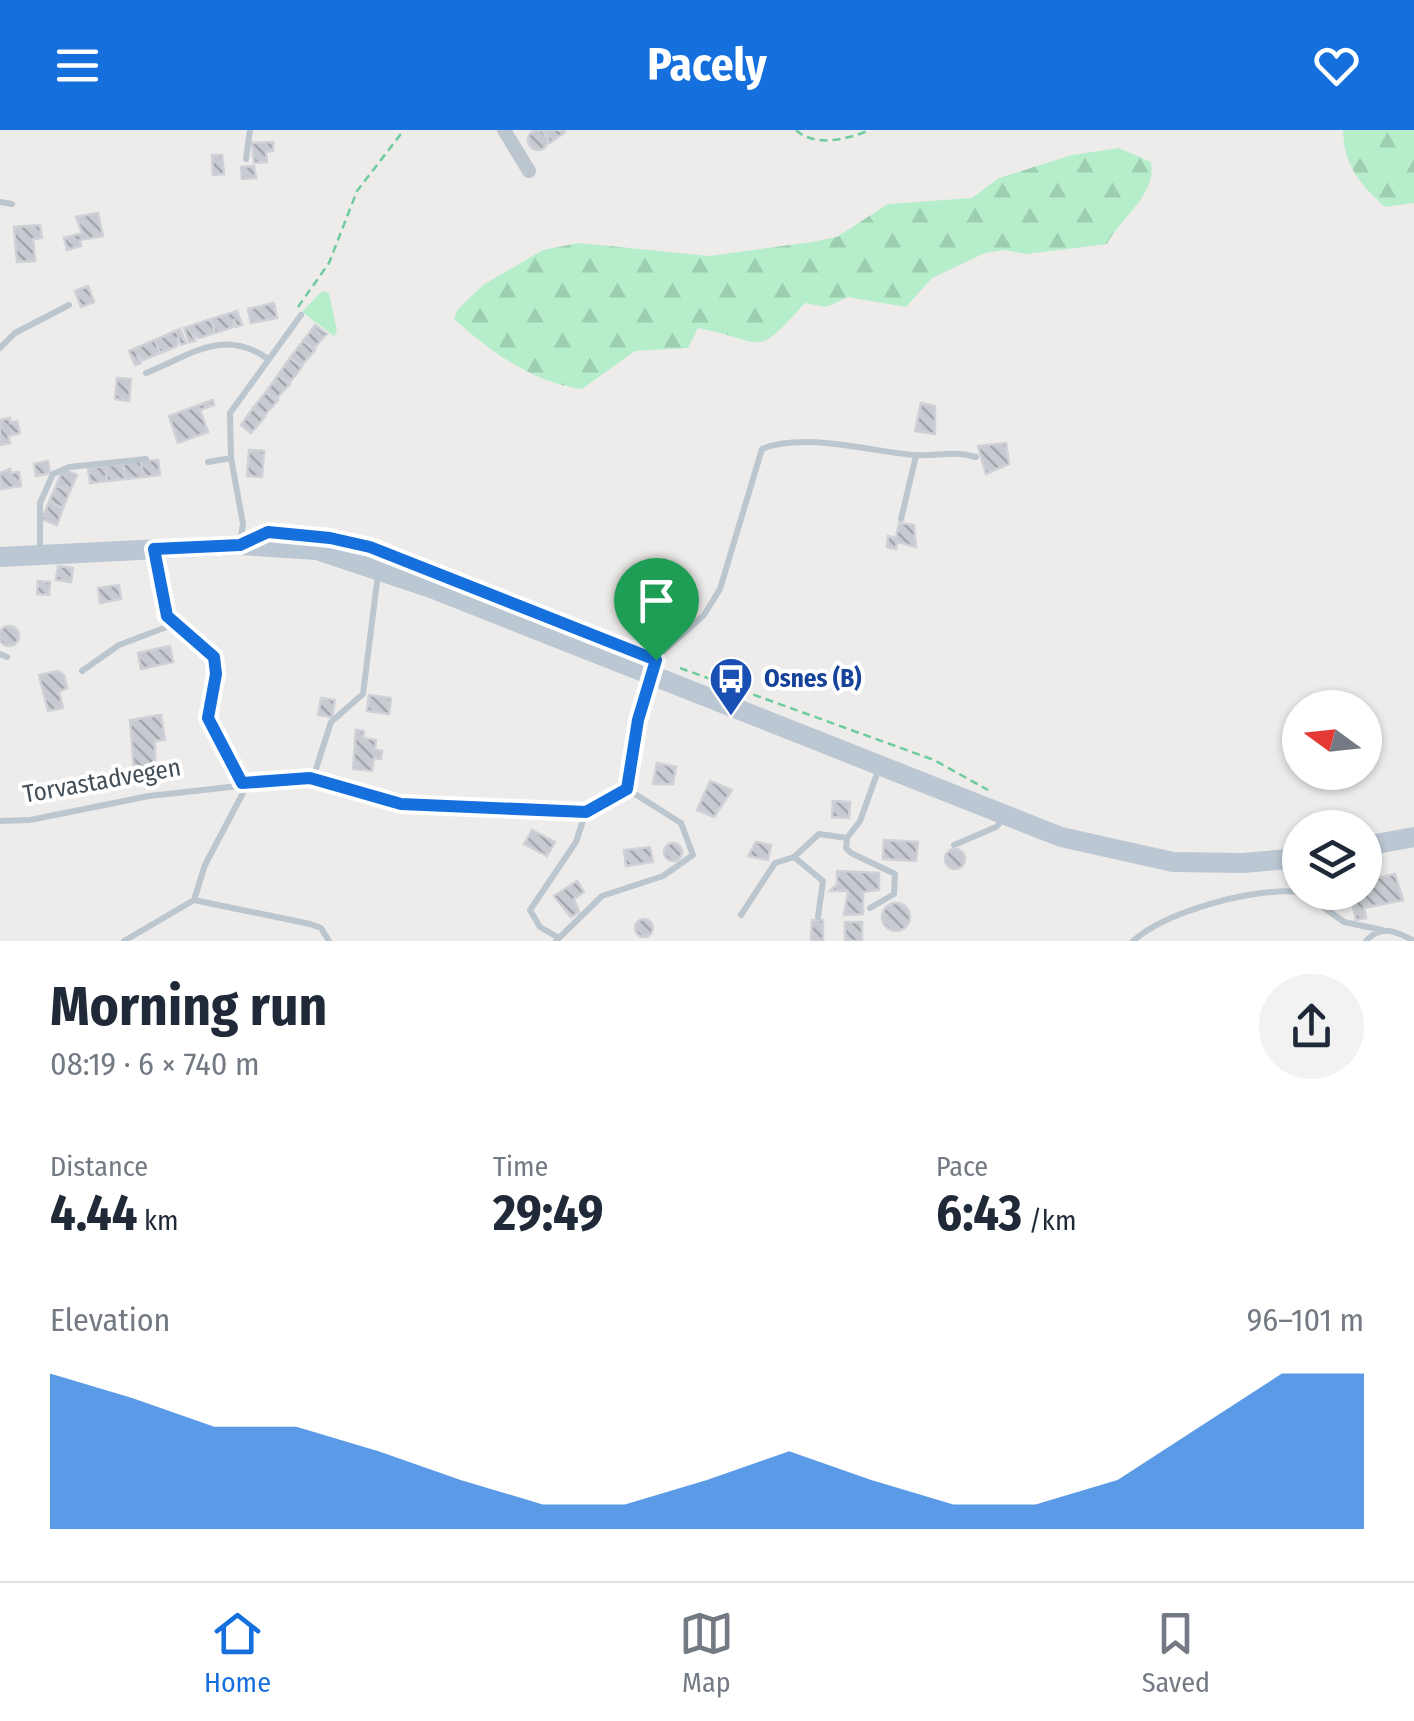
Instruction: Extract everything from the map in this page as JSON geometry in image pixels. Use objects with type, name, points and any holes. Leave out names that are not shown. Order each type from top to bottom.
[{"type":"main road","points":[[0,557],[240,545],[308,548],[379,568],[653,667],[879,765],[1080,843],[1158,860],[1243,863],[1282,860]]},
{"type":"main road","points":[[1382,843],[1414,836]]},
{"type":"street","points":[[504,130],[529,170]]},
{"type":"lane","points":[[246,158],[250,130]]},
{"type":"lane","points":[[0,202],[12,204]]},
{"type":"lane","points":[[0,348],[15,333],[69,304]]},
{"type":"lane","points":[[240,545],[243,524],[231,458],[230,413],[301,315]]},
{"type":"lane","points":[[146,373],[228,341],[250,345],[268,359]]},
{"type":"lane","points":[[379,568],[363,694],[331,722],[313,778],[401,804],[586,812],[627,789],[653,667],[704,614],[720,589],[762,449],[791,441],[916,456],[949,450],[976,457]]},
{"type":"lane","points":[[901,520],[916,456]]},
{"type":"lane","points":[[208,462],[231,458]]},
{"type":"lane","points":[[40,556],[40,504],[53,474],[69,467],[146,459]]},
{"type":"lane","points":[[154,549],[163,603],[172,625],[214,657],[216,674],[208,718],[244,791],[205,865],[194,900]]},
{"type":"lane","points":[[82,670],[120,645],[172,625]]},
{"type":"lane","points":[[870,908],[894,894],[895,874],[846,848],[847,838],[860,821],[879,765]]},
{"type":"lane","name":"Torvastadvegen","points":[[0,821],[30,820],[149,796],[242,783],[313,778]]},
{"type":"lane","points":[[586,812],[576,842],[530,910],[540,927],[558,939],[602,896],[663,876],[693,855],[681,823],[627,789]]},
{"type":"lane","points":[[954,845],[996,827],[1006,816]]},
{"type":"lane","points":[[741,915],[775,863],[794,857],[820,834],[847,838]]},
{"type":"lane","points":[[794,857],[823,881],[818,918]]},
{"type":"lane","points":[[1133,941],[1162,922],[1204,908],[1282,895]]},
{"type":"lane","points":[[124,941],[194,900],[310,924],[321,928],[329,941]]},
{"type":"lane","points":[[1327,910],[1344,922],[1396,930],[1414,941]]},
{"type":"lane","points":[[1366,941],[1382,930]]},
{"type":"path","points":[[301,315],[296,310],[329,262],[357,192],[404,130]]},
{"type":"path","points":[[796,130],[805,137],[839,140],[870,130]]},
{"type":"path","points":[[330,538],[440,574]]},
{"type":"path","points":[[653,667],[934,760],[997,794]]},
{"type":"green space","points":[[1343,130],[1414,130],[1414,203],[1385,207],[1368,190],[1350,164]]},
{"type":"green space","points":[[1119,148],[1151,162],[1151,174],[1143,195],[1107,244],[1026,254],[1004,250],[985,253],[932,278],[906,307],[848,297],[826,307],[805,303],[776,333],[758,342],[698,328],[688,348],[635,351],[582,389],[546,380],[513,364],[454,319],[458,309],[483,285],[543,250],[579,243],[709,256],[812,242],[837,237],[888,204],[972,198],[999,178],[1072,155]]},
{"type":"green space","points":[[322,291],[329,293],[337,331],[334,336],[302,312]]},
{"type":"building","points":[[538,130],[548,140],[538,150],[528,140]]},
{"type":"building","points":[[542,130],[564,130],[565,132],[550,143]]},
{"type":"building","points":[[273,142],[273,151],[266,152],[267,162],[254,163],[252,143]]},
{"type":"building","points":[[212,155],[222,155],[224,174],[213,175]]},
{"type":"building","points":[[254,166],[256,178],[242,179],[241,167]]},
{"type":"building","points":[[98,213],[103,236],[80,240],[81,246],[67,250],[64,238],[82,233],[76,217]]},
{"type":"building","points":[[40,225],[42,238],[33,239],[35,261],[17,262],[14,227]]},
{"type":"building","points":[[88,286],[94,302],[81,307],[75,291]]},
{"type":"building","points":[[274,303],[277,318],[251,323],[248,309]]},
{"type":"building","points":[[237,311],[242,325],[236,327],[234,319],[233,327],[215,333],[211,319]]},
{"type":"building","points":[[211,319],[215,333],[198,338],[192,333],[195,341],[189,342],[184,328]]},
{"type":"building","points":[[315,325],[327,334],[313,349],[303,341]]},
{"type":"building","points":[[180,329],[186,343],[181,345],[178,338],[177,346],[160,353],[155,340]]},
{"type":"building","points":[[155,340],[160,353],[143,360],[137,355],[141,363],[135,365],[129,351]]},
{"type":"building","points":[[303,341],[315,350],[301,366],[290,358]]},
{"type":"building","points":[[290,358],[302,367],[289,383],[278,375]]},
{"type":"building","points":[[278,375],[290,384],[276,399],[266,392]]},
{"type":"building","points":[[117,378],[131,379],[129,401],[115,399]]},
{"type":"building","points":[[266,392],[278,400],[264,416],[253,408]]},
{"type":"building","points":[[213,400],[214,405],[200,410],[208,432],[178,443],[169,416]]},
{"type":"building","points":[[921,403],[935,406],[935,434],[915,431]]},
{"type":"building","points":[[253,408],[265,417],[251,433],[241,425]]},
{"type":"building","points":[[10,418],[10,423],[17,421],[20,433],[8,436],[10,443],[0,445],[0,420]]},
{"type":"building","points":[[1006,443],[1009,464],[986,474],[978,446]]},
{"type":"building","points":[[249,450],[264,451],[262,477],[247,476]]},
{"type":"building","points":[[158,460],[160,475],[143,477],[141,461]]},
{"type":"building","points":[[48,461],[50,473],[36,476],[34,464]]},
{"type":"building","points":[[141,461],[143,477],[125,479],[123,464]]},
{"type":"building","points":[[123,464],[125,479],[107,481],[105,466]]},
{"type":"building","points":[[105,466],[107,481],[90,483],[88,468]]},
{"type":"building","points":[[10,469],[11,473],[19,472],[21,486],[1,489],[0,473]]},
{"type":"building","points":[[63,469],[77,475],[70,491],[56,486]]},
{"type":"building","points":[[56,486],[70,491],[63,508],[49,502]]},
{"type":"building","points":[[49,502],[63,508],[57,525],[42,519]]},
{"type":"building","points":[[899,523],[914,525],[916,547],[897,542],[896,549],[887,547],[888,536],[896,538]]},
{"type":"building","points":[[58,566],[73,568],[71,582],[56,580]]},
{"type":"building","points":[[38,581],[50,582],[49,595],[37,594]]},
{"type":"building","points":[[119,585],[121,599],[100,603],[98,588]]},
{"type":"building","points":[[9,626],[19,636],[9,646],[-1,636]]},
{"type":"building","points":[[170,646],[173,662],[141,669],[138,653]]},
{"type":"building","points":[[58,671],[64,675],[67,688],[59,692],[63,708],[48,711],[39,675]]},
{"type":"building","points":[[369,695],[391,698],[389,714],[367,711]]},
{"type":"building","points":[[321,698],[335,700],[332,717],[318,715]]},
{"type":"building","points":[[161,715],[165,740],[155,741],[155,766],[134,770],[130,720]]},
{"type":"building","points":[[356,730],[364,731],[363,738],[376,740],[375,750],[382,751],[381,759],[374,758],[372,771],[353,769]]},
{"type":"building","points":[[657,763],[676,767],[673,784],[653,784]]},
{"type":"building","points":[[710,781],[732,790],[714,817],[697,810]]},
{"type":"building","points":[[833,801],[850,802],[849,818],[832,817]]},
{"type":"building","points":[[532,830],[555,842],[547,856],[524,844]]},
{"type":"building","points":[[884,840],[918,842],[916,861],[883,859]]},
{"type":"building","points":[[756,842],[771,845],[768,860],[748,856]]},
{"type":"building","points":[[673,843],[682,852],[673,861],[664,852]]},
{"type":"building","points":[[650,847],[653,862],[626,866],[624,850]]},
{"type":"building","points":[[955,849],[965,859],[955,869],[945,859]]},
{"type":"building","points":[[837,871],[879,873],[879,890],[863,892],[863,914],[844,915],[848,891],[830,891],[837,884]]},
{"type":"building","points":[[1395,874],[1403,900],[1382,904],[1382,877]]},
{"type":"building","points":[[577,881],[584,892],[574,899],[579,912],[571,917],[554,896]]},
{"type":"building","points":[[896,903],[906,907],[910,917],[906,927],[896,931],[886,927],[882,917],[886,907]]},
{"type":"building","points":[[1354,910],[1364,910],[1366,918],[1356,920]]},
{"type":"building","points":[[644,919],[653,928],[644,937],[635,928]]},
{"type":"building","points":[[812,920],[823,920],[823,941],[811,941]]},
{"type":"building","points":[[845,922],[862,922],[862,941],[845,941]]},
{"type":"place","name":"Osnes (B)","points":[[731,717]]},
{"type":"route","points":[[268,532],[330,538],[370,547],[656,660],[638,720],[627,789],[586,812],[401,804],[310,778],[242,783],[208,718],[216,674],[214,657],[201,642],[172,625],[167,616],[154,549],[240,545],[256,534],[268,532]]}]
